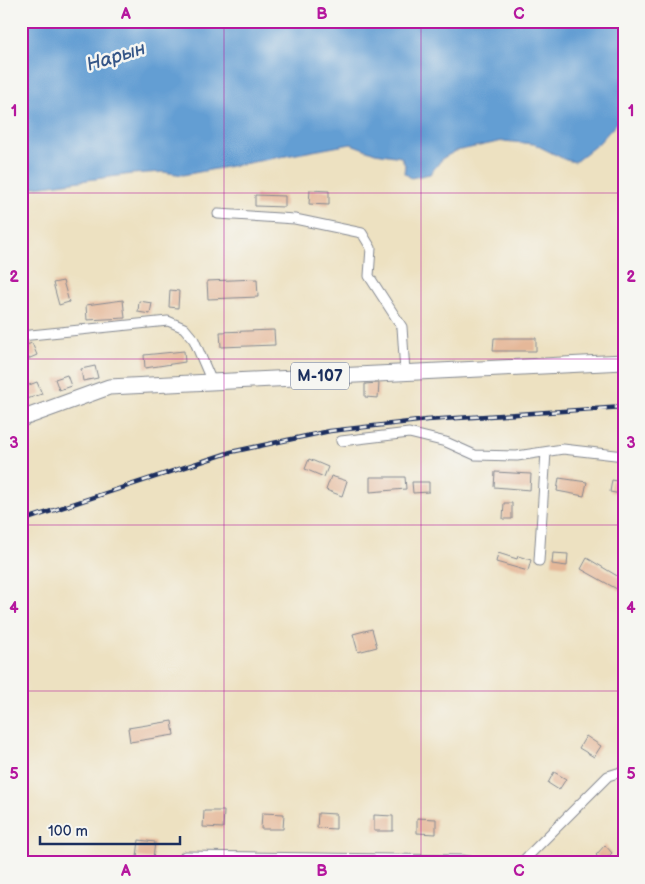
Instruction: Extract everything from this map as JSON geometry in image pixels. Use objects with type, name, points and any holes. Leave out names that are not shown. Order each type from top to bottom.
[{"type":"main road","name":"М-107","points":[[21,419],[109,387],[624,362]]},
{"type":"street","points":[[218,214],[295,219],[362,233],[371,248],[368,276],[402,327],[405,372]]},
{"type":"street","points":[[21,336],[168,321],[184,328],[194,340],[212,382]]},
{"type":"street","points":[[341,441],[409,433],[446,442],[475,455],[517,456],[563,450],[624,456]]},
{"type":"street","points":[[539,561],[546,452]]},
{"type":"street","points":[[521,863],[608,776],[624,771]]},
{"type":"street","points":[[185,863],[185,856],[451,860],[484,863]]},
{"type":"water","name":"Нарын","points":[[21,21],[624,21],[624,115],[599,143],[575,162],[566,160],[534,144],[503,141],[456,151],[443,158],[430,174],[411,178],[404,173],[405,165],[401,157],[375,153],[351,144],[183,175],[163,172],[132,174],[21,189]]},
{"type":"building","points":[[310,190],[329,191],[329,205],[309,204]]},
{"type":"building","points":[[255,195],[285,196],[285,207],[255,206]]},
{"type":"building","points":[[257,279],[258,297],[208,299],[207,281]]},
{"type":"building","points":[[63,281],[69,302],[59,305],[53,283]]},
{"type":"building","points":[[170,290],[179,291],[178,308],[169,307]]},
{"type":"building","points":[[123,300],[125,318],[87,320],[86,305]]},
{"type":"building","points":[[139,301],[152,303],[150,314],[138,312]]},
{"type":"building","points":[[274,330],[275,345],[221,347],[220,332]]},
{"type":"building","points":[[494,338],[536,338],[536,351],[493,351]]},
{"type":"building","points":[[32,343],[37,355],[21,362],[21,347]]},
{"type":"building","points":[[184,351],[185,362],[145,368],[144,355]]},
{"type":"building","points":[[95,366],[98,378],[83,381],[81,369]]},
{"type":"building","points":[[67,375],[71,386],[59,390],[55,379]]},
{"type":"building","points":[[37,382],[42,394],[21,401],[21,388]]},
{"type":"building","points":[[379,383],[378,398],[365,397],[365,384]]},
{"type":"building","points":[[309,459],[328,467],[324,477],[305,469]]},
{"type":"building","points":[[495,472],[531,474],[530,490],[494,487]]},
{"type":"building","points":[[331,476],[347,481],[342,496],[326,490]]},
{"type":"building","points":[[370,477],[405,477],[406,489],[370,492]]},
{"type":"building","points":[[559,478],[587,482],[584,496],[557,491]]},
{"type":"building","points":[[612,480],[623,482],[621,494],[610,492]]},
{"type":"building","points":[[412,482],[429,482],[429,492],[413,493]]},
{"type":"building","points":[[504,503],[512,503],[512,519],[503,519]]},
{"type":"building","points":[[498,553],[517,559],[518,556],[531,560],[528,571],[496,562]]},
{"type":"building","points":[[553,553],[568,554],[567,566],[552,564]]},
{"type":"building","points":[[587,558],[624,580],[624,593],[581,569]]},
{"type":"building","points":[[372,629],[377,647],[358,652],[353,634]]},
{"type":"building","points":[[172,721],[174,735],[130,742],[128,728]]},
{"type":"building","points":[[586,736],[601,746],[594,757],[579,748]]},
{"type":"building","points":[[554,772],[566,779],[559,790],[548,783]]},
{"type":"building","points":[[204,811],[224,811],[223,828],[203,827]]},
{"type":"building","points":[[262,813],[284,814],[283,829],[261,829]]},
{"type":"building","points":[[318,813],[336,814],[336,829],[317,828]]},
{"type":"building","points":[[374,815],[393,816],[393,831],[374,831]]},
{"type":"building","points":[[417,818],[436,819],[436,834],[417,833]]},
{"type":"building","points":[[139,840],[155,842],[153,859],[137,857]]},
{"type":"building","points":[[605,845],[612,853],[603,862],[596,855]]},
{"type":"railway","points":[[21,521],[231,452],[330,431],[427,420],[624,407]]}]
